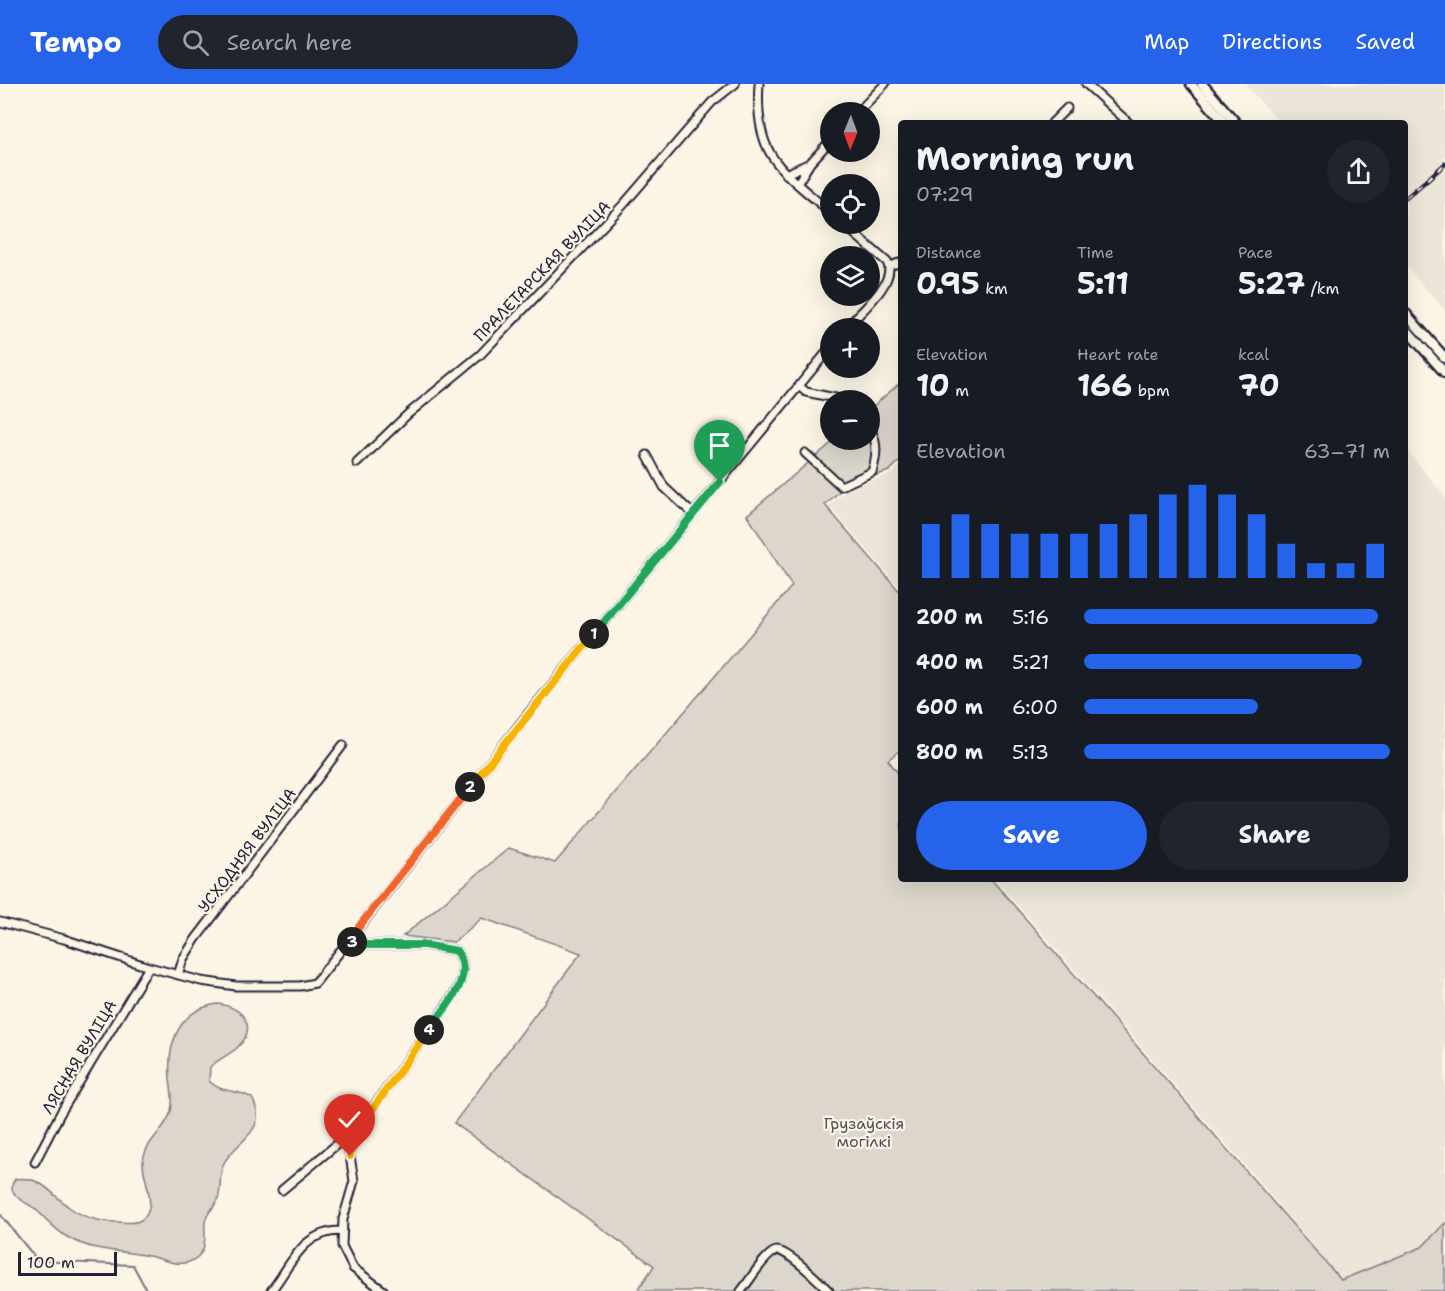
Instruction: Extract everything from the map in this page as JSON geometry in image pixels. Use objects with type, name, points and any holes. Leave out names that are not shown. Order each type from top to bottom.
[{"type":"main road","points":[[1191,84],[1222,120]]},
{"type":"main road","points":[[1202,84],[1233,120]]},
{"type":"main road","points":[[1408,316],[1445,358]]},
{"type":"main road","points":[[1408,331],[1445,374]]},
{"type":"street","name":"ПРАЛЕТАРСКАЯ ВУЛІЦА","points":[[357,463],[408,414],[480,355],[624,204],[712,102],[735,84]]},
{"type":"street","points":[[759,84],[759,125],[772,160],[820,204]]},
{"type":"street","points":[[868,102],[885,84]]},
{"type":"street","points":[[1086,84],[1126,120]]},
{"type":"street","points":[[1055,120],[1067,108]]},
{"type":"street","points":[[795,182],[820,152]]},
{"type":"street","points":[[786,174],[810,163]]},
{"type":"street","points":[[854,234],[889,266],[890,275],[885,285],[855,318]]},
{"type":"street","points":[[889,266],[898,263]]},
{"type":"street","points":[[0,922],[64,939],[148,967],[225,985],[308,985],[321,977],[442,821],[820,360]]},
{"type":"street","points":[[799,386],[806,392],[820,395]]},
{"type":"street","points":[[805,453],[841,486],[872,472],[876,450]]},
{"type":"street","points":[[647,455],[664,487],[693,514]]},
{"type":"street","name":"УСХОДНЯЯ ВУЛІЦА","points":[[178,975],[183,959],[195,940],[343,745]]},
{"type":"street","points":[[282,1190],[356,1129],[452,998],[462,980],[464,964],[457,951],[424,945],[366,945],[350,940]]},
{"type":"street","name":"ЛЯСНАЯ ВУЛІЦА","points":[[35,1162],[60,1114],[148,967]]},
{"type":"street","points":[[356,1129],[349,1148],[353,1188],[341,1231],[344,1253],[353,1268],[384,1291]]},
{"type":"street","points":[[271,1291],[303,1244],[325,1233],[341,1231]]},
{"type":"street","points":[[741,1291],[766,1259],[776,1251],[790,1256],[829,1291]]},
{"type":"shaded area","points":[[1245,84],[1445,84],[1445,310],[1408,268],[1408,120],[1277,120]]},
{"type":"shaded area","points":[[1408,451],[1445,497],[1445,1223],[1423,1247],[1341,1280],[1262,1185],[998,882],[1408,882]]},
{"type":"shaded area","points":[[898,468],[898,586],[829,506],[848,488],[892,474]]},
{"type":"green space","name":"Грузаўскія могілкі","points":[[898,385],[898,463],[889,471],[845,486],[825,505],[898,590],[898,752],[888,760],[898,773],[898,882],[994,882],[1341,1280],[1422,1247],[1445,1223],[1445,1291],[637,1291],[654,1266],[454,1123],[581,953],[482,918],[454,942],[403,936],[509,848],[555,863],[792,586],[747,515],[823,450],[880,450],[880,400]]},
{"type":"green space","points":[[218,1004],[235,1009],[241,1014],[245,1019],[247,1033],[237,1048],[210,1067],[209,1081],[219,1088],[252,1098],[257,1119],[249,1135],[224,1163],[218,1199],[205,1219],[204,1245],[200,1255],[189,1262],[180,1263],[79,1243],[64,1235],[14,1193],[12,1184],[15,1179],[32,1180],[45,1187],[74,1211],[91,1218],[130,1223],[139,1221],[145,1216],[150,1202],[143,1162],[151,1141],[165,1124],[171,1111],[170,1066],[174,1041],[185,1020],[205,1007]]},
{"type":"waterway","points":[[0,1214],[38,1261],[133,1265],[147,1291]]},
{"type":"railway","points":[[1408,196],[1445,164]]},
{"type":"route","points":[[350,1156],[350,1141],[356,1129],[452,998],[462,980],[464,964],[457,951],[424,945],[360,945],[350,940],[397,877],[528,714],[720,482]]}]
